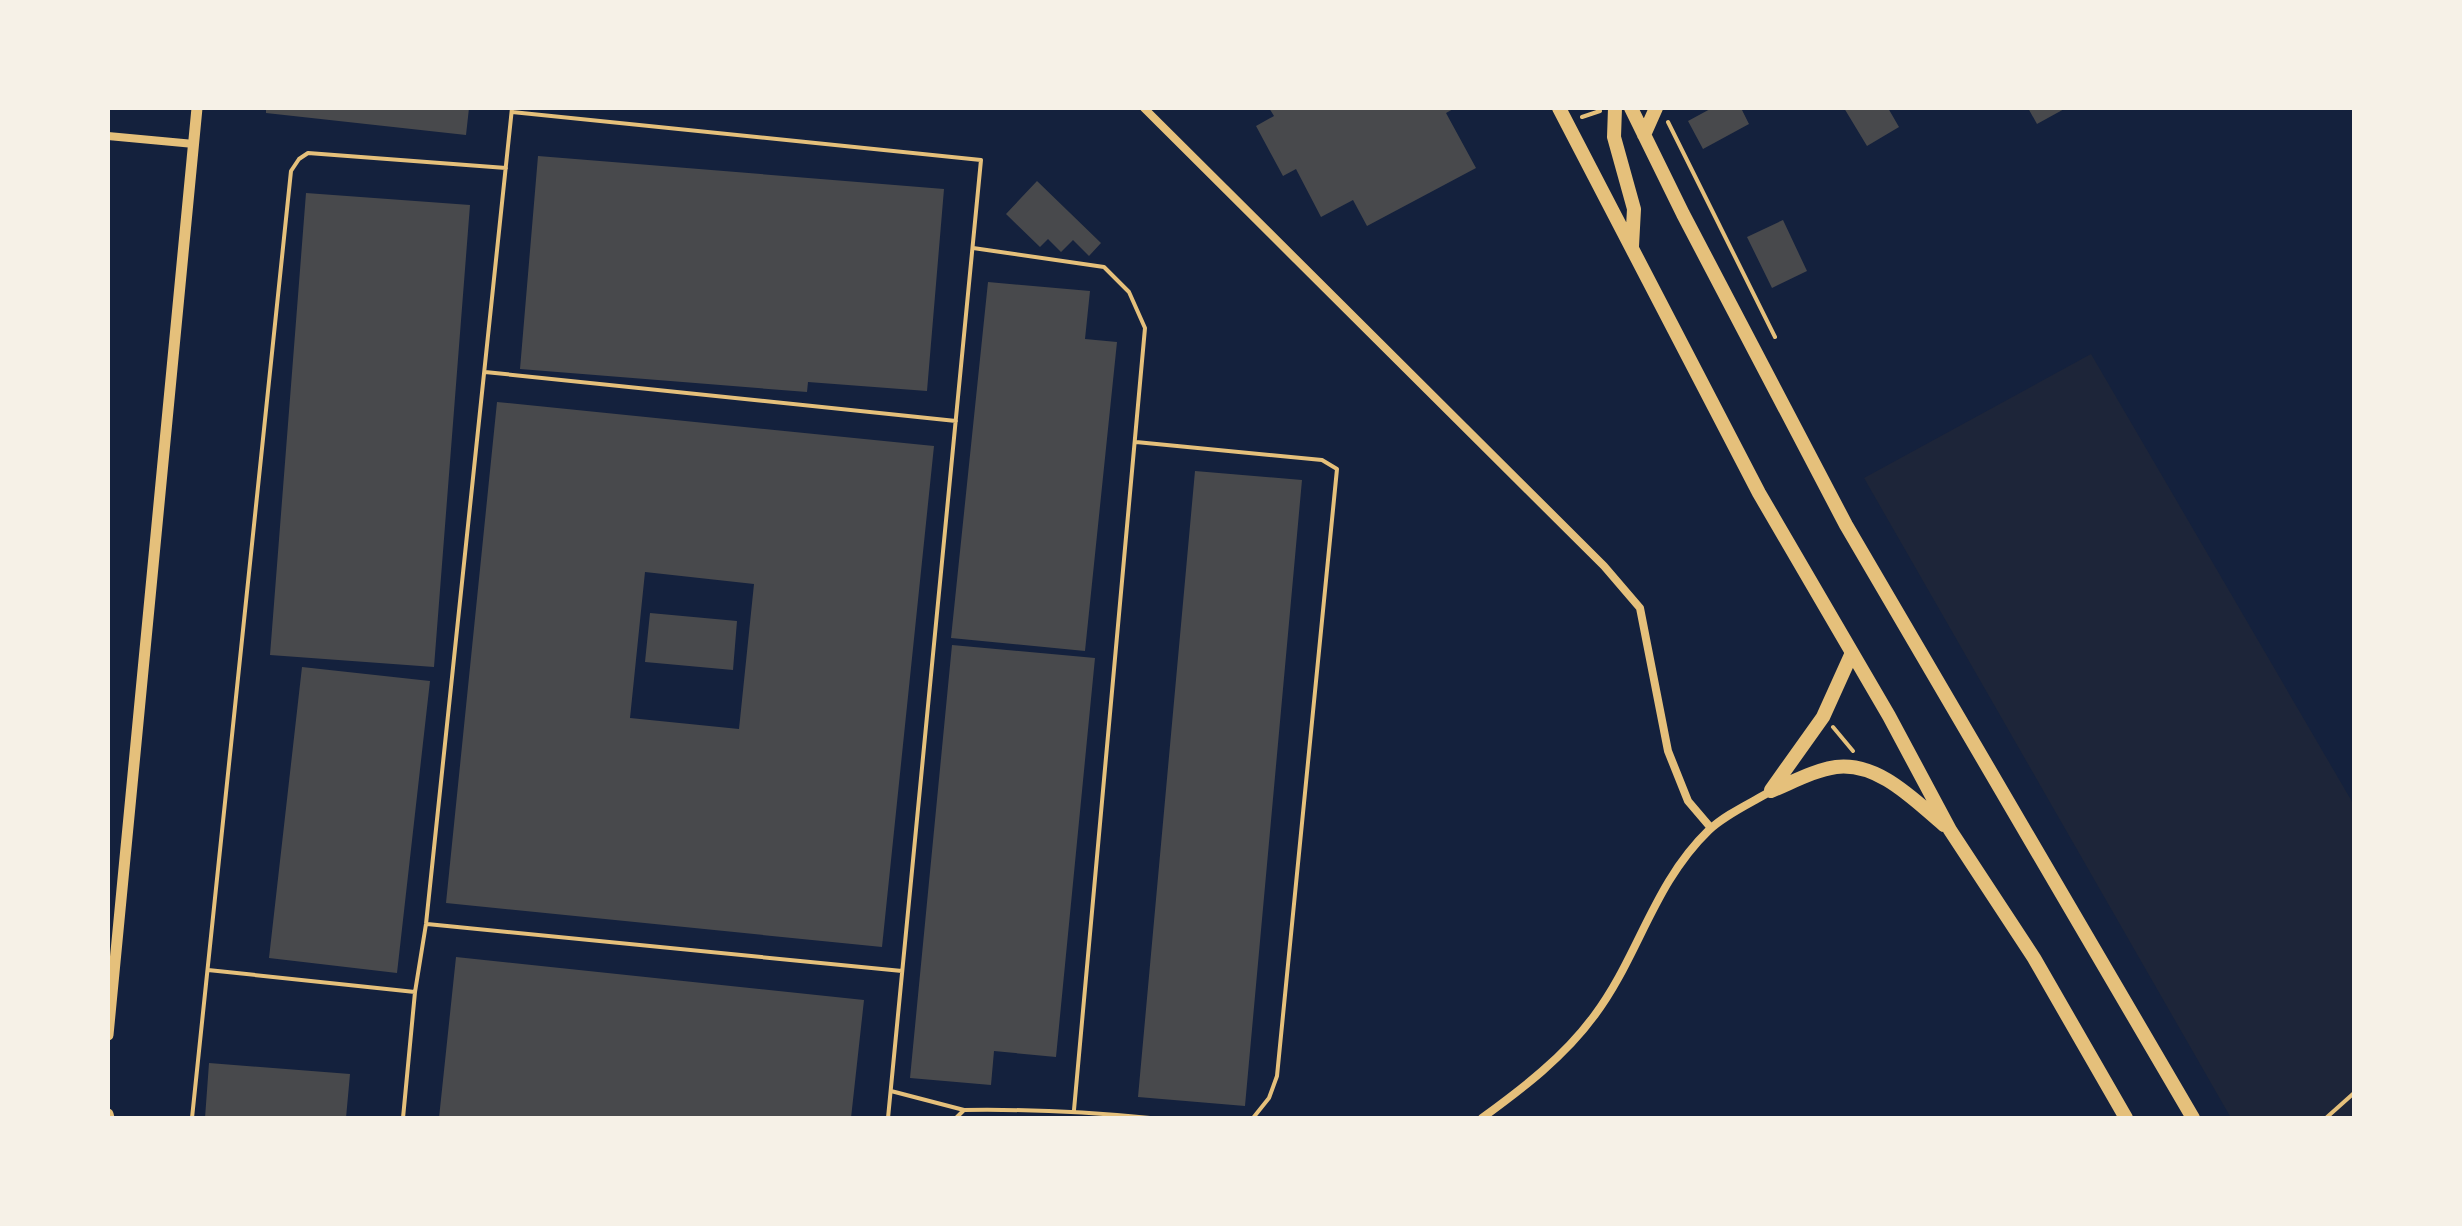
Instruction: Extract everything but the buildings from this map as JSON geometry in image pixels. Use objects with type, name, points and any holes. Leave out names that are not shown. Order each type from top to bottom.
[{"type":"highway","points":[[1559,108],[1748,473],[1889,716],[1950,830],[2034,958],[2126,1118]]},
{"type":"highway","points":[[1631,108],[1846,525],[2193,1118]]},
{"type":"highway","points":[[1609,110],[1634,209],[1632,251]]},
{"type":"highway","points":[[1644,135],[1660,112]]},
{"type":"highway","points":[[1771,791],[1823,717],[1851,655]]},
{"type":"highway","points":[[1771,791],[1836,767],[1860,768],[1891,783],[1950,830]]},
{"type":"street","points":[[108,1035],[112,948],[197,108]]},
{"type":"street","points":[[1144,108],[1604,566],[1640,608],[1668,751],[1688,801],[1711,828]]},
{"type":"street","points":[[108,136],[194,144]]},
{"type":"street","points":[[1482,1118],[1528,1084],[1595,1015],[1676,866],[1711,828],[1771,791]]},
{"type":"lane","points":[[402,1118],[415,992],[426,924],[512,110],[981,160],[888,1118]]},
{"type":"lane","points":[[192,1118],[291,171],[299,159],[308,153],[506,168]]},
{"type":"lane","points":[[973,248],[1104,267],[1129,292],[1145,328],[1074,1110]]},
{"type":"lane","points":[[484,372],[956,421]]},
{"type":"lane","points":[[1136,442],[1322,460],[1337,469],[1277,1076],[1269,1098],[1253,1118]]},
{"type":"lane","points":[[426,924],[902,971]]},
{"type":"lane","points":[[208,970],[415,992]]},
{"type":"lane","points":[[891,1091],[964,1110],[1074,1110],[1150,1118]]},
{"type":"lane","points":[[956,1118],[964,1110]]},
{"type":"path","points":[[1583,117],[1595,111],[1609,110]]},
{"type":"path","points":[[1660,112],[1775,337]]},
{"type":"path","points":[[1829,722],[1855,754]]},
{"type":"path","points":[[2326,1118],[2354,1093]]},
{"type":"shaded area","points":[[2091,354],[2354,805],[2354,1118],[2231,1118],[1864,478]]}]
